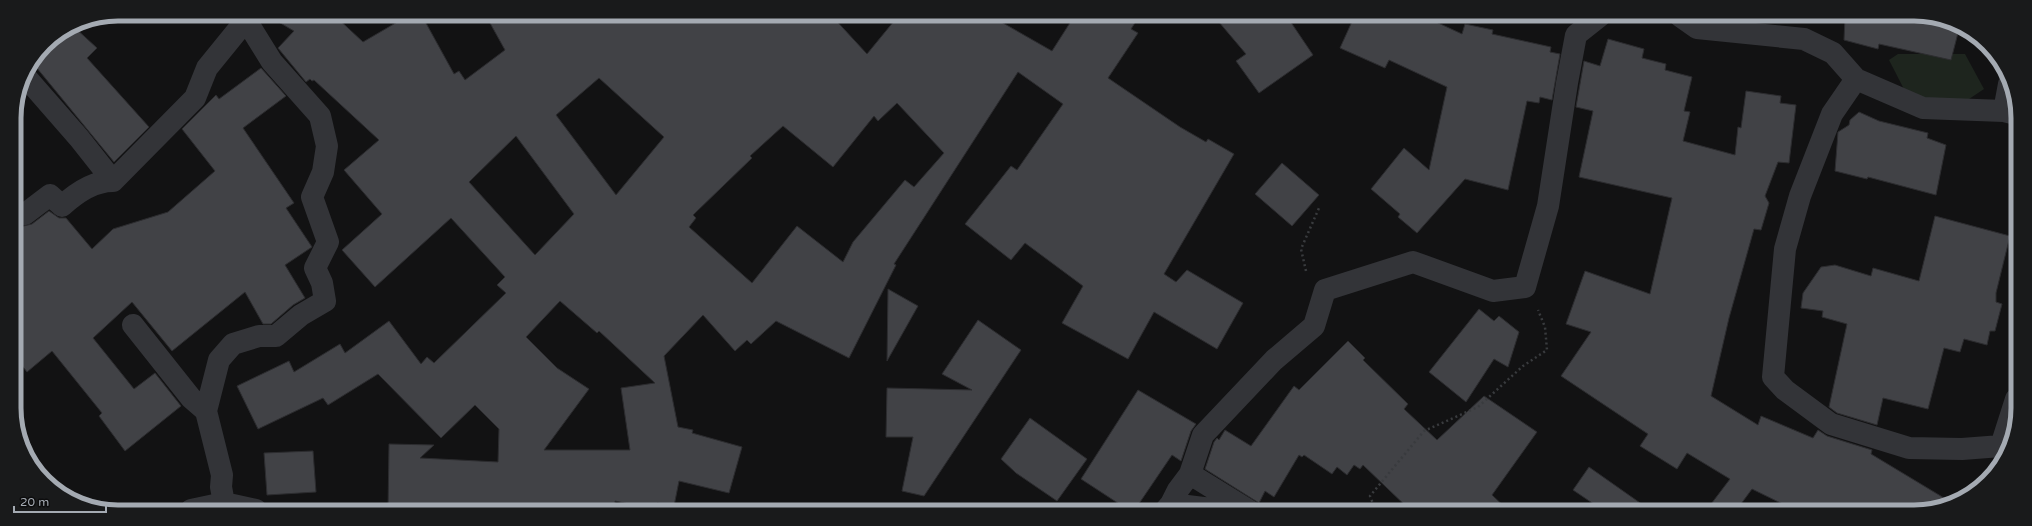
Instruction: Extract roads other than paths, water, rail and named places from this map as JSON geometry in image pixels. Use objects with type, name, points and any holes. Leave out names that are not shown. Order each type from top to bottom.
[{"type":"street","points":[[21,214],[25,214],[50,195],[62,206],[73,196],[102,181],[113,181],[195,98],[207,68],[243,21]]},
{"type":"street","points":[[224,503],[221,487],[222,475],[206,411],[219,360],[233,344],[259,336],[276,336],[301,315],[326,301],[322,283],[315,268],[328,242],[312,197],[323,172],[327,146],[320,116],[272,62],[248,21]]},
{"type":"street","points":[[1170,505],[1178,490],[1190,474],[1203,435],[1274,360],[1314,326],[1325,290],[1413,262],[1493,291],[1525,287],[1548,206],[1566,83],[1576,35],[1594,21]]},
{"type":"street","points":[[1688,21],[1698,28],[1804,39],[1833,53],[1856,79],[1923,108],[2010,113],[2009,99]]},
{"type":"street","points":[[1856,79],[1832,114],[1800,196],[1785,248],[1773,377],[1784,390],[1830,424],[1909,448],[1962,449],[2003,447]]},
{"type":"street","points":[[29,80],[79,138],[113,181]]},
{"type":"street","points":[[133,324],[191,398],[206,411]]},
{"type":"street","points":[[1190,474],[1240,505]]},
{"type":"street","points":[[215,505],[224,503],[233,505]]}]
